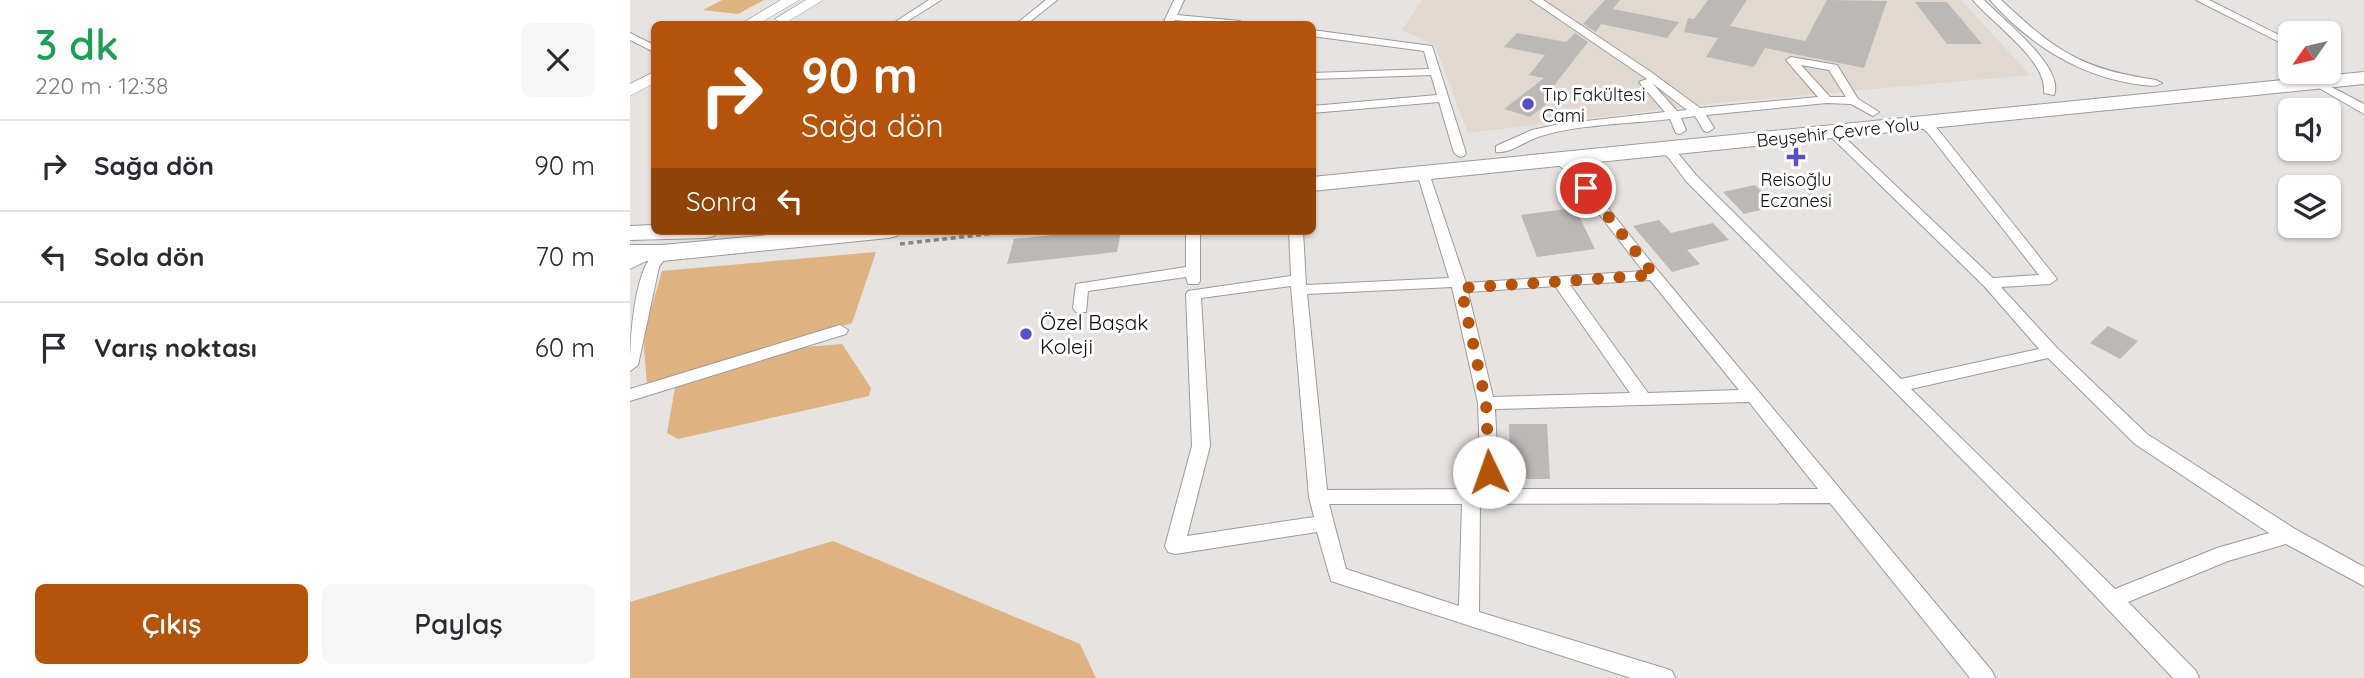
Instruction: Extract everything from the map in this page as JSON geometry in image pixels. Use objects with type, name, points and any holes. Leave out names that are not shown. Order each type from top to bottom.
[{"type":"highway","name":"Beyşehir Çevre Yolu","points":[[2342,68],[2364,62]]},
{"type":"highway","name":"Beyşehir Çevre Yolu","points":[[1316,170],[1500,149],[1677,122],[2050,93],[2278,70]]},
{"type":"highway","name":"Beyşehir Çevre Yolu","points":[[2342,76],[2364,78]]},
{"type":"highway","name":"Beyşehir Çevre Yolu","points":[[1316,184],[1923,123],[2278,80]]},
{"type":"highway","points":[[630,233],[651,233]]},
{"type":"highway","points":[[648,253],[844,235]]},
{"type":"street","points":[[754,21],[792,0]]},
{"type":"street","points":[[778,21],[816,0]]},
{"type":"street","points":[[902,21],[936,0]]},
{"type":"street","points":[[1025,21],[1052,0]]},
{"type":"street","points":[[1535,0],[1621,58],[1703,120],[1827,100],[1863,106]]},
{"type":"street","points":[[1978,0],[2043,65],[2051,83],[2050,93]]},
{"type":"street","points":[[1995,0],[2047,48],[2070,62],[2119,79],[2157,83]]},
{"type":"street","points":[[2201,0],[2278,38]]},
{"type":"street","points":[[1170,21],[1181,1]]},
{"type":"street","points":[[1316,34],[1428,48],[1460,153]]},
{"type":"street","points":[[630,36],[651,47]]},
{"type":"street","points":[[1621,58],[1677,122]]},
{"type":"street","points":[[1827,100],[1791,60],[1833,67],[1863,106]]},
{"type":"street","points":[[1316,76],[1436,72]]},
{"type":"street","points":[[630,91],[651,79]]},
{"type":"street","points":[[2334,84],[2364,110]]},
{"type":"street","points":[[630,106],[651,94]]},
{"type":"street","points":[[1316,110],[1444,98]]},
{"type":"street","points":[[1923,123],[1980,187],[2050,279],[1989,284]]},
{"type":"street","points":[[1832,132],[1989,284],[2051,352],[2141,439],[2288,535],[2364,577]]},
{"type":"street","points":[[1662,149],[1672,155],[1691,178],[2188,678]]},
{"type":"street","points":[[1558,159],[1569,167],[1654,275],[1984,678]]},
{"type":"street","points":[[1423,173],[1460,285],[1486,403],[1469,618]]},
{"type":"street","points":[[1193,235],[1193,293],[1201,446],[1174,547],[1325,523]]},
{"type":"street","points":[[1296,235],[1298,285],[1318,497],[1338,575],[1664,678]]},
{"type":"street","points":[[630,365],[652,266],[648,253]]},
{"type":"street","points":[[1081,307],[1082,286],[1193,271]]},
{"type":"street","points":[[1193,293],[1298,285],[1460,285],[1654,275]]},
{"type":"street","points":[[1558,280],[1642,397]]},
{"type":"street","points":[[630,395],[840,330]]},
{"type":"street","points":[[1898,386],[2051,352]]},
{"type":"street","points":[[1486,403],[1754,396]]},
{"type":"street","points":[[1318,497],[1836,496]]},
{"type":"street","points":[[2112,599],[2224,554],[2288,535]]},
{"type":"lane","points":[[630,265],[648,253]]},
{"type":"shaded area","points":[[722,0],[764,0],[738,14],[703,10]]},
{"type":"shaded area","points":[[1422,0],[1961,0],[2030,75],[1707,104],[1468,133],[1435,45],[1402,30]]},
{"type":"shaded area","points":[[876,252],[852,323],[647,385],[643,337],[662,271]]},
{"type":"shaded area","points":[[842,344],[871,388],[869,396],[678,439],[667,433],[675,388],[795,348]]},
{"type":"shaded area","points":[[833,541],[1080,644],[1096,678],[630,678],[630,602]]},
{"type":"building","points":[[1605,0],[1620,0],[1613,9],[1679,22],[1667,38],[1601,24],[1596,32],[1583,24]]},
{"type":"building","points":[[1708,0],[1747,0],[1730,26],[1805,41],[1827,0],[1887,1],[1864,68],[1765,48],[1754,67],[1706,57],[1718,38],[1684,32],[1688,18],[1694,19]]},
{"type":"building","points":[[1915,2],[1947,2],[1982,44],[1947,44]]},
{"type":"building","points":[[1517,33],[1566,42],[1575,33],[1588,42],[1545,97],[1553,99],[1530,117],[1504,109],[1544,78],[1529,75],[1545,55],[1504,47]]},
{"type":"building","points":[[1755,185],[1777,206],[1744,214],[1723,192]]},
{"type":"building","points":[[1575,208],[1595,249],[1537,257],[1521,215]]},
{"type":"building","points":[[1659,220],[1671,233],[1713,223],[1729,240],[1687,250],[1700,264],[1672,272],[1633,226]]},
{"type":"building","points":[[1052,235],[1120,235],[1117,252],[1007,264],[1014,239]]},
{"type":"building","points":[[2108,326],[2138,341],[2120,359],[2090,343]]},
{"type":"building","points":[[1509,424],[1547,424],[1550,479],[1510,479]]},
{"type":"place","name":"Tıp Fakültesi Cami","points":[[1528,104]]},
{"type":"place","name":"Reisoğlu Eczanesi","points":[[1796,157]]},
{"type":"place","name":"Özel Başak Koleji","points":[[1026,334]]},
{"type":"route","points":[[1489,472],[1486,403],[1461,288],[1654,275],[1586,188]]}]
